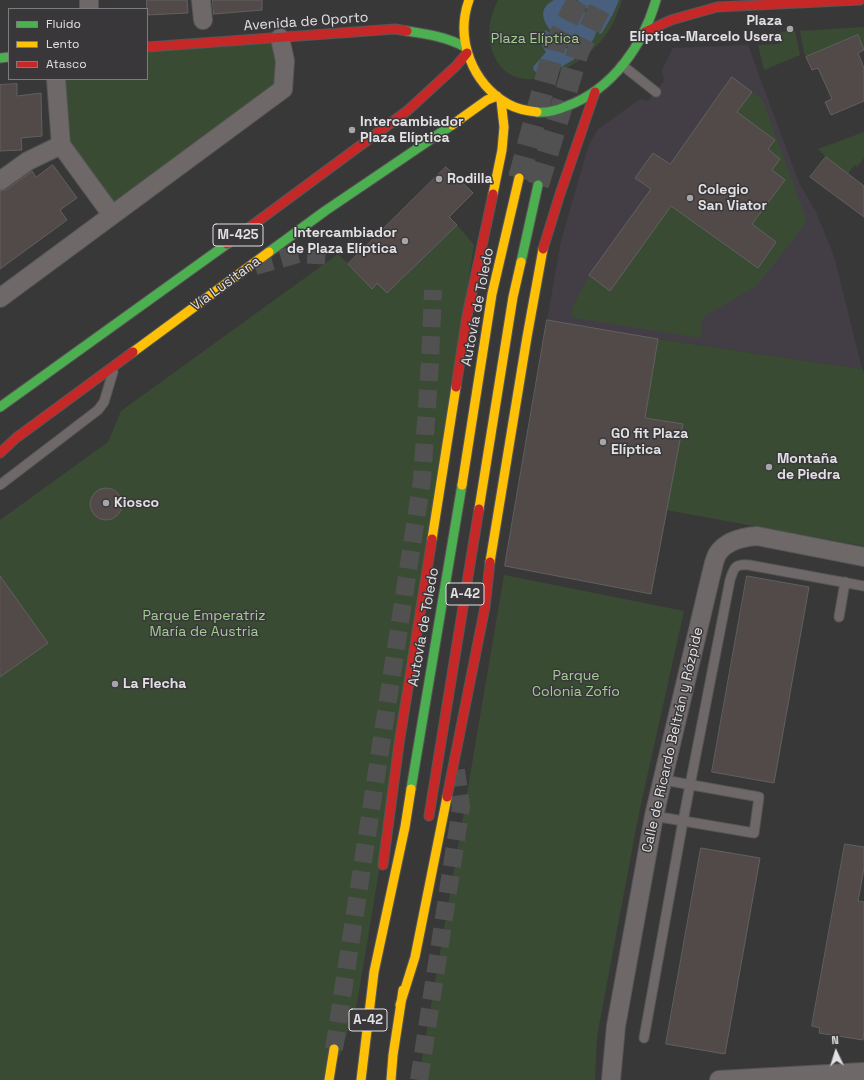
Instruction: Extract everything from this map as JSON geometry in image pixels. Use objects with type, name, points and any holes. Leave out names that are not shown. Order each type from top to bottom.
[{"type":"main road","points":[[469,0],[462,28],[466,50],[475,70],[499,98],[509,105],[525,111],[543,112],[564,109],[595,92],[610,79],[635,49],[645,32],[653,13],[656,0]]},
{"type":"main road","points":[[645,32],[671,20],[717,8],[860,0]]},
{"type":"main road","points":[[703,2],[717,8]]},
{"type":"main road","name":"Avenida de Oporto","points":[[148,47],[395,29],[430,34],[446,39],[466,50]]},
{"type":"main road","name":"M-425","points":[[0,407],[194,268],[407,112],[456,66],[466,50]]},
{"type":"main road","points":[[400,1005],[415,957],[485,607],[490,561],[526,337],[542,253],[560,194],[595,92]]},
{"type":"main road","points":[[382,877],[399,744],[467,316],[502,150],[504,127],[499,98]]},
{"type":"main road","name":"Vía Lusitana","points":[[0,452],[16,438],[114,368],[191,309],[325,211],[487,100],[499,98]]},
{"type":"main road","name":"Autovía de Toledo","points":[[361,1080],[374,972],[405,827],[454,536],[492,294],[519,178]]},
{"type":"main road","name":"A-42","points":[[428,825],[513,297],[538,184]]},
{"type":"main road","name":"A-42","points":[[391,1080],[393,1054],[415,911]]},
{"type":"main road","points":[[374,972],[376,916]]},
{"type":"main road","points":[[329,1080],[334,1049]]},
{"type":"street","points":[[201,0],[203,20]]},
{"type":"street","points":[[0,298],[283,89],[285,61],[280,38]]},
{"type":"street","points":[[56,80],[61,145],[112,215]]},
{"type":"street","points":[[0,181],[28,161],[61,145]]},
{"type":"street","points":[[0,448],[16,438]]},
{"type":"street","name":"Calle de Ricardo Beltrán y Rózpide","points":[[611,1080],[616,1026],[654,816],[664,780],[705,602],[718,554],[730,542],[743,537],[758,536],[864,557]]},
{"type":"street","points":[[719,1080],[864,1072]]},
{"type":"lane","points":[[622,65],[656,92]]},
{"type":"lane","points":[[0,485],[98,410],[104,402],[114,368]]},
{"type":"lane","points":[[644,1038],[690,784],[730,580],[734,569],[740,564],[749,565],[864,586]]},
{"type":"lane","points":[[839,617],[845,582]]},
{"type":"lane","points":[[654,816],[754,833],[759,797],[664,780]]},
{"type":"shaded area","name":"Colegio San Viator","points":[[748,45],[799,183],[816,212],[834,256],[862,369],[658,339],[547,320],[561,241],[588,147],[598,129],[640,99],[648,101],[664,81],[662,70],[673,48]]},
{"type":"green space","name":"Plaza Elíptica","points":[[498,0],[622,0],[610,28],[594,48],[580,60],[564,70],[547,76],[530,79],[514,76],[501,67],[492,50],[489,31],[493,12]]},
{"type":"green space","points":[[864,27],[864,50],[858,35],[806,57],[804,53],[800,31]]},
{"type":"green space","points":[[795,31],[800,55],[764,70],[758,45],[780,44],[780,32]]},
{"type":"green space","points":[[280,38],[283,89],[112,215],[61,145],[56,80],[148,80],[148,47]]},
{"type":"green space","points":[[751,92],[762,99],[807,221],[758,285],[703,317],[700,338],[571,317],[573,306],[589,275],[610,290],[671,206],[758,267],[776,242],[689,179]]},
{"type":"green space","points":[[864,132],[864,158],[857,167],[854,165],[848,174],[818,149]]},
{"type":"green space","name":"Parque Emperatriz María de Austria","points":[[457,225],[474,245],[385,835],[357,1003],[341,1053],[324,1080],[0,1080],[0,520],[108,442],[121,411],[338,254],[372,288],[377,283],[387,293]]},
{"type":"green space","name":"Montaña de Piedra","points":[[658,339],[862,369],[864,372],[864,546],[666,510],[683,424],[645,418]]},
{"type":"green space","name":"Parque Colonia Zofío","points":[[504,575],[684,611],[639,813],[597,1036],[595,1080],[422,1080],[422,1059]]},
{"type":"water","points":[[554,0],[570,0],[594,20],[596,33],[593,40],[584,48],[574,49],[565,44],[552,33],[546,23],[543,13],[544,8]]},
{"type":"water","points":[[577,0],[619,0],[602,33],[599,34],[595,18]]},
{"type":"water","points":[[545,30],[564,47],[581,51],[581,54],[559,68],[552,71],[539,73],[534,71],[533,67],[546,52],[542,41]]},
{"type":"building","points":[[147,0],[187,0],[188,13],[148,15]]},
{"type":"building","points":[[213,0],[262,0],[262,10],[214,14]]},
{"type":"building","points":[[858,35],[864,50],[858,53],[864,68],[864,101],[831,115],[825,102],[832,99],[818,68],[812,70],[806,57]]},
{"type":"building","points":[[732,77],[752,92],[737,112],[775,140],[768,149],[780,159],[772,170],[785,180],[752,224],[776,242],[758,268],[671,206],[610,291],[589,275],[651,189],[635,178],[653,153],[670,164]]},
{"type":"building","points":[[17,84],[17,96],[41,93],[42,136],[21,138],[22,150],[0,151],[0,85]]},
{"type":"building","points":[[826,157],[864,186],[864,217],[810,177]]},
{"type":"building","points":[[53,165],[77,198],[60,210],[67,220],[0,269],[0,191],[6,190],[32,171],[36,177]]},
{"type":"building","name":"Intercambiador de Plaza Elíptica","points":[[446,167],[473,193],[449,217],[457,225],[387,293],[377,283],[372,289],[348,264]]},
{"type":"building","name":"GO fit Plaza Elíptica","points":[[547,320],[658,339],[645,418],[683,424],[651,594],[505,566]]},
{"type":"building","name":"Kiosco","points":[[103,488],[109,488],[119,495],[122,504],[121,510],[115,517],[109,520],[103,520],[93,513],[90,507],[90,501],[97,491]]},
{"type":"building","points":[[0,576],[48,643],[0,677]]},
{"type":"building","points":[[747,576],[809,587],[774,783],[712,772]]},
{"type":"building","points":[[845,844],[864,847],[864,868],[858,901],[864,902],[863,1040],[819,1033],[820,1028],[812,1026]]},
{"type":"building","points":[[701,848],[760,858],[725,1054],[666,1044]]},
{"type":"tunnel","points":[[519,178],[555,45],[578,0]]},
{"type":"tunnel","points":[[538,185],[578,52],[604,0]]},
{"type":"tunnel","points":[[255,266],[298,254],[332,256]]},
{"type":"tunnel","points":[[334,1049],[422,480],[433,290]]},
{"type":"tunnel","points":[[419,1080],[461,807],[456,770]]},
{"type":"traffic: fast","points":[[537,112],[556,110],[567,106],[598,89],[612,77],[624,64],[634,49],[643,33],[656,0]]},
{"type":"traffic: fast","points":[[407,31],[444,38],[465,47]]},
{"type":"traffic: fast","points":[[0,58],[8,57]]},
{"type":"traffic: fast","points":[[269,252],[325,211],[452,125]]},
{"type":"traffic: fast","points":[[521,262],[538,185]]},
{"type":"traffic: fast","points":[[0,407],[227,244]]},
{"type":"traffic: fast","points":[[411,789],[462,485]]},
{"type":"traffic: slow","points":[[469,0],[465,15],[464,30],[466,45],[476,72],[495,95],[508,104],[522,110],[537,112]]},
{"type":"traffic: slow","points":[[452,125],[487,100],[497,96]]},
{"type":"traffic: slow","points":[[493,194],[502,150],[504,127],[501,100]]},
{"type":"traffic: slow","points":[[462,485],[492,294],[519,178]]},
{"type":"traffic: slow","points":[[490,562],[543,249]]},
{"type":"traffic: slow","points":[[133,352],[269,252]]},
{"type":"traffic: slow","points":[[479,509],[513,297],[521,262]]},
{"type":"traffic: slow","points":[[432,539],[456,387]]},
{"type":"traffic: slow","points":[[361,1080],[374,972],[405,827],[411,789]]},
{"type":"traffic: slow","points":[[400,1005],[415,957],[447,797]]},
{"type":"traffic: slow","points":[[391,1080],[393,1055],[403,990]]},
{"type":"traffic: slow","points":[[329,1080],[334,1049]]},
{"type":"traffic: jam","points":[[645,32],[671,20],[717,7],[860,0]]},
{"type":"traffic: jam","points":[[148,47],[395,29],[407,31]]},
{"type":"traffic: jam","points":[[227,244],[407,111],[456,66],[467,53]]},
{"type":"traffic: jam","points":[[543,249],[595,92]]},
{"type":"traffic: jam","points":[[456,387],[467,316],[493,194]]},
{"type":"traffic: jam","points":[[0,453],[16,438],[133,352]]},
{"type":"traffic: jam","points":[[429,816],[479,509]]},
{"type":"traffic: jam","points":[[383,865],[399,744],[432,539]]},
{"type":"traffic: jam","points":[[447,797],[485,607],[490,562]]},
{"type":"place","name":"Plaza Elíptica-Marcelo Usera","points":[[790,29]]},
{"type":"place","name":"Intercambiador Plaza Elíptica","points":[[352,130]]},
{"type":"place","name":"Rodilla","points":[[439,179]]},
{"type":"place","name":"Colegio San Viator","points":[[690,198]]},
{"type":"place","name":"Intercambiador de Plaza Elíptica","points":[[405,241]]},
{"type":"place","name":"GO fit Plaza Elíptica","points":[[603,442]]},
{"type":"place","name":"Montaña de Piedra","points":[[769,467]]},
{"type":"place","name":"Kiosco","points":[[106,503]]},
{"type":"place","name":"La Flecha","points":[[115,684]]}]
